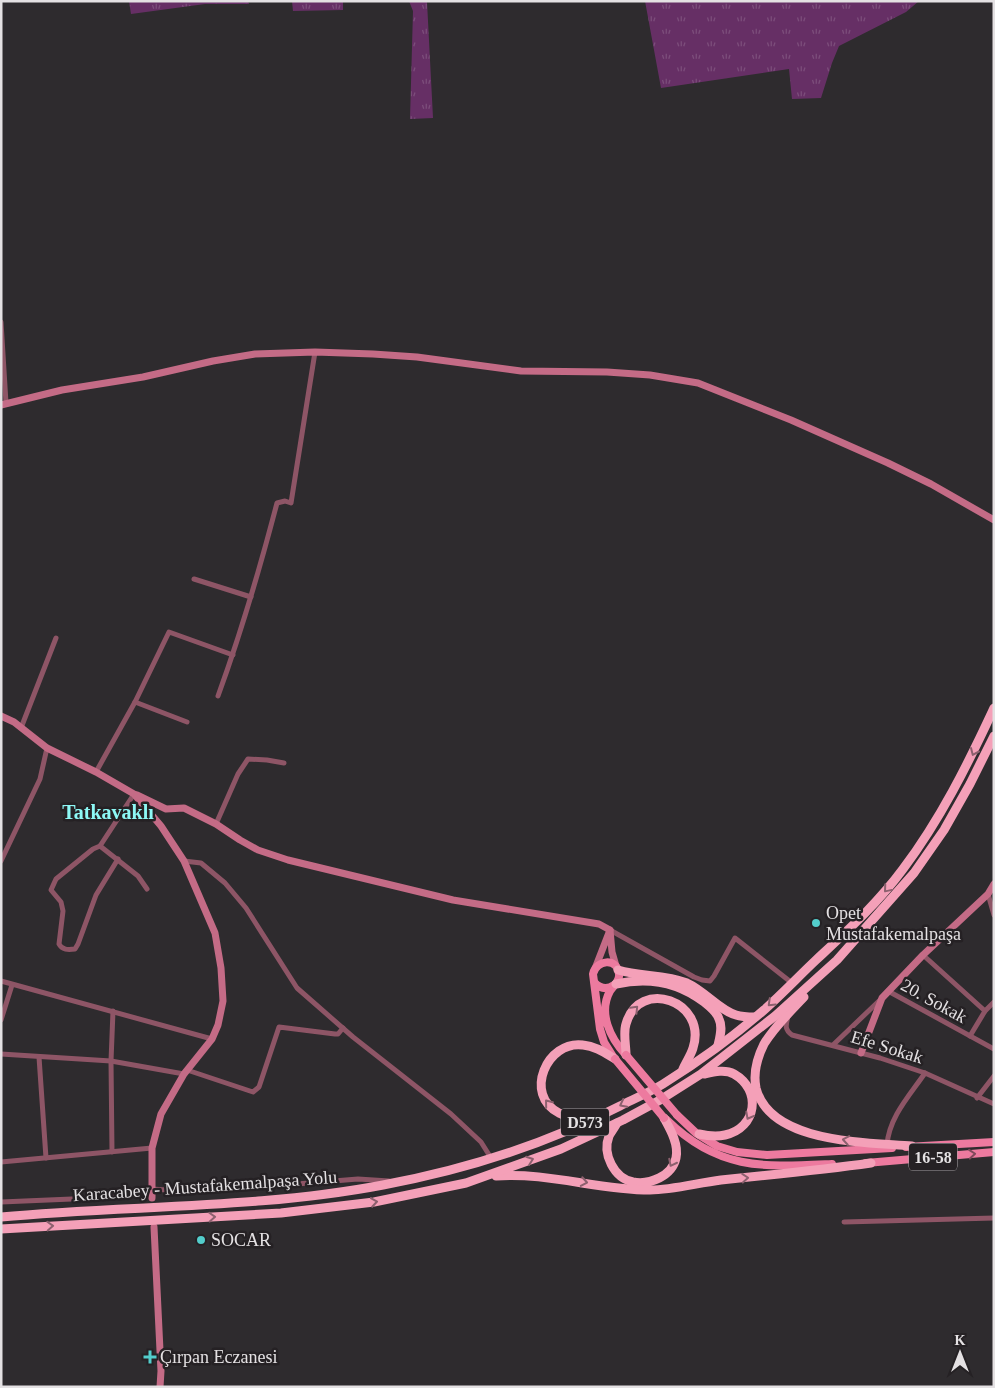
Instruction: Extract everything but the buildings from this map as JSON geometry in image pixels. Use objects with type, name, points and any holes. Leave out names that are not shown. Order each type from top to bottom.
[{"type":"highway","name":"Karacabey - Mustafakemalpaşa Yolu","points":[[1,1217],[272,1200],[332,1194],[399,1182],[447,1172],[491,1159],[592,1119],[662,1084],[756,1017],[871,908],[902,871],[929,832],[969,762],[994,708]]},
{"type":"highway","name":"Karacabey - Mustafakemalpaşa Yolu","points":[[1,1229],[281,1213],[374,1202],[466,1183],[561,1149],[618,1122],[660,1100],[701,1074],[775,1016],[837,960],[914,872],[929,852],[970,784],[994,736]]},
{"type":"highway","points":[[837,960],[772,1032],[764,1045],[755,1069],[757,1092],[765,1106],[775,1117],[787,1125],[808,1132],[852,1141],[888,1146],[912,1146]]},
{"type":"highway","points":[[617,968],[628,973],[660,976],[689,984],[703,992],[726,1011],[737,1016],[756,1017]]},
{"type":"highway","points":[[615,984],[634,981],[663,982],[695,995],[719,1017],[721,1026],[718,1045]]},
{"type":"highway","points":[[626,1055],[625,1027],[634,1008],[654,998],[666,998],[678,1003],[687,1012],[693,1023],[694,1047],[682,1070]]},
{"type":"highway","points":[[592,1119],[572,1118],[548,1105],[543,1096],[541,1076],[558,1050],[569,1045],[582,1044],[595,1047],[615,1060]]},
{"type":"highway","points":[[699,1134],[727,1135],[738,1130],[752,1114],[753,1104],[752,1097],[742,1080],[733,1074],[724,1072],[701,1074]]},
{"type":"highway","points":[[618,1122],[609,1137],[607,1149],[610,1162],[615,1171],[624,1178],[633,1182],[650,1182],[662,1177],[673,1164],[676,1157],[676,1145],[664,1118]]},
{"type":"highway","points":[[483,1177],[515,1174],[543,1176],[622,1189],[653,1190],[871,1163]]},
{"type":"main road","points":[[871,1163],[780,1167],[757,1166],[713,1154],[694,1144],[664,1118],[615,1060],[604,1042],[597,1016],[593,974],[596,966],[604,962],[612,964],[617,968],[619,978],[607,999],[606,1017],[609,1032],[616,1045],[677,1115],[699,1134],[717,1146],[737,1152],[767,1156],[888,1146]]},
{"type":"main road","points":[[595,983],[602,988],[615,984]]},
{"type":"main road","name":"16-58","points":[[912,1146],[994,1142]]},
{"type":"main road","name":"16-58","points":[[871,1163],[994,1152]]},
{"type":"street","points":[[1,322],[3,404],[62,390],[143,377],[213,361],[246,356],[315,352],[417,357],[521,371],[650,375],[698,383],[791,420],[931,484],[994,520]]},
{"type":"street","points":[[218,696],[251,597],[277,503],[284,500],[290,503],[315,352]]},
{"type":"street","points":[[194,579],[251,597]]},
{"type":"street","points":[[96,772],[135,702],[169,632],[233,655]]},
{"type":"street","points":[[21,728],[56,638]]},
{"type":"street","points":[[135,702],[187,722]]},
{"type":"street","points":[[1,716],[14,722],[47,748],[96,772],[134,794],[166,809],[184,808],[216,824],[258,850],[288,860],[453,900],[599,924],[702,980],[710,981],[714,976],[735,938],[792,983]]},
{"type":"street","points":[[1,861],[40,779],[47,748]]},
{"type":"street","points":[[216,824],[238,774],[248,759],[284,763]]},
{"type":"street","points":[[118,859],[96,895],[78,944],[74,949],[69,950],[61,947],[59,944],[63,911],[61,902],[50,890],[56,879],[93,849],[100,846],[134,794]]},
{"type":"street","points":[[134,794],[161,826],[184,861],[215,933],[221,968],[223,1001],[218,1025],[212,1039],[186,1072],[161,1114],[152,1148],[152,1198]]},
{"type":"street","points":[[1,841],[9,844]]},
{"type":"street","points":[[100,846],[138,876],[147,889]]},
{"type":"street","points":[[184,861],[201,864],[225,883],[246,908],[297,988],[343,1028],[451,1114],[480,1142],[491,1159]]},
{"type":"street","points":[[833,1045],[923,955],[988,894],[994,885]]},
{"type":"street","points":[[988,894],[994,915]]},
{"type":"street","points":[[596,966],[610,930]]},
{"type":"street","points":[[610,930],[612,952],[617,968]]},
{"type":"street","points":[[923,955],[985,1011]]},
{"type":"street","points":[[1,981],[212,1039]]},
{"type":"street","points":[[1,1020],[12,985]]},
{"type":"street","name":"20. Sokak","points":[[888,991],[994,1048]]},
{"type":"street","points":[[861,1052],[882,998]]},
{"type":"street","points":[[970,1036],[985,1011],[994,1002]]},
{"type":"street","points":[[112,1152],[111,1061],[113,1011]]},
{"type":"street","name":"Efe Sokak","points":[[789,1014],[785,1027],[792,1035],[861,1052],[924,1073],[994,1104]]},
{"type":"street","points":[[1,1054],[111,1061],[186,1072],[253,1092],[259,1087],[279,1028],[335,1034],[339,1033],[343,1028]]},
{"type":"street","points":[[39,1057],[46,1158]]},
{"type":"street","points":[[888,1146],[889,1131],[894,1119],[924,1073]]},
{"type":"street","points":[[977,1098],[994,1076]]},
{"type":"street","points":[[1,1162],[152,1148]]},
{"type":"street","points":[[1,1202],[119,1197],[139,1194],[151,1189],[222,1190],[358,1179],[399,1182]]},
{"type":"street","points":[[844,1222],[994,1218]]},
{"type":"street","points":[[154,1227],[162,1371],[160,1387]]},
{"type":"green space","points":[[129,1],[248,1],[249,4],[205,4],[131,14]]},
{"type":"green space","points":[[292,1],[343,1],[343,10],[293,11]]},
{"type":"green space","points":[[409,1],[427,2],[433,118],[410,119],[413,11]]},
{"type":"green space","points":[[645,1],[919,1],[906,12],[839,46],[821,98],[792,99],[789,69],[661,88]]},
{"type":"place","name":"Opet Mustafakemalpaşa","points":[[816,923]]},
{"type":"place","name":"SOCAR","points":[[201,1240]]},
{"type":"place","name":"Çırpan Eczanesi","points":[[150,1357]]},
{"type":"district","name":"Tatkavaklı","points":[[108,812]]}]
